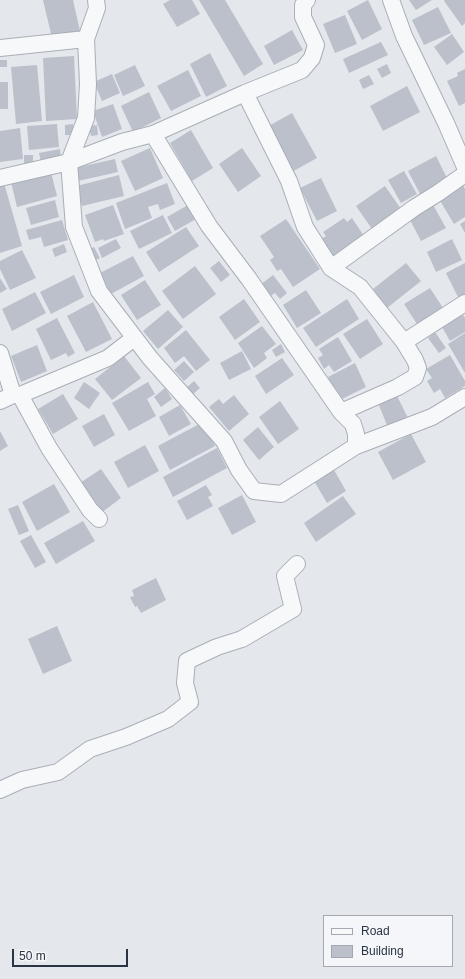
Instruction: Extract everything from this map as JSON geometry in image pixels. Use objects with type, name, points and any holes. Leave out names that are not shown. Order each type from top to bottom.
[{"type":"street","points":[[96,0],[97,8],[86,39],[88,84],[86,118],[69,162],[74,227],[99,291],[134,338],[224,441],[239,470],[254,491],[281,494],[356,446],[432,417],[465,397]]},
{"type":"street","points":[[0,178],[69,162],[122,142],[153,134],[245,93],[302,70],[312,58],[316,45],[303,17],[303,5],[307,0]]},
{"type":"street","points":[[391,0],[404,36],[465,167]]},
{"type":"street","points":[[0,48],[86,39]]},
{"type":"street","points":[[245,93],[289,181],[305,227],[331,268],[360,287],[404,342],[418,368],[415,377],[398,387],[342,412]]},
{"type":"street","points":[[153,134],[209,226],[249,279],[342,412],[353,424],[356,434],[356,446]]},
{"type":"street","points":[[331,268],[414,208],[465,174]]},
{"type":"street","points":[[404,342],[465,303]]},
{"type":"street","points":[[11,397],[108,358],[134,338]]},
{"type":"street","points":[[0,353],[11,397],[56,458],[90,510],[99,519]]},
{"type":"street","points":[[0,790],[22,780],[58,772],[90,749],[126,737],[168,720],[190,702],[185,683],[187,661],[217,646],[242,639],[293,609],[285,576],[297,564]]},
{"type":"building","points":[[43,0],[73,0],[80,31],[52,38]]},
{"type":"building","points":[[170,0],[192,0],[200,14],[177,27],[163,4]]},
{"type":"building","points":[[199,0],[225,0],[263,64],[244,76]]},
{"type":"building","points":[[368,0],[382,29],[362,40],[347,11]]},
{"type":"building","points":[[409,0],[432,0],[416,10]]},
{"type":"building","points":[[465,0],[465,23],[462,26],[444,1]]},
{"type":"building","points":[[438,7],[451,33],[424,45],[412,20]]},
{"type":"building","points":[[345,15],[357,44],[335,53],[323,24]]},
{"type":"building","points":[[292,30],[303,50],[274,65],[264,46]]},
{"type":"building","points":[[452,34],[464,52],[447,65],[434,47]]},
{"type":"building","points":[[381,42],[388,55],[349,73],[343,59]]},
{"type":"building","points":[[210,53],[227,86],[206,97],[190,64]]},
{"type":"building","points":[[74,56],[77,119],[46,121],[43,58]]},
{"type":"building","points":[[0,60],[7,60],[7,67],[0,67]]},
{"type":"building","points":[[387,64],[391,73],[382,78],[377,69]]},
{"type":"building","points":[[37,65],[42,121],[16,124],[11,67]]},
{"type":"building","points":[[135,65],[145,86],[123,96],[114,75]]},
{"type":"building","points":[[465,69],[465,103],[459,106],[447,81],[458,76],[457,73]]},
{"type":"building","points":[[188,70],[201,96],[171,111],[157,86]]},
{"type":"building","points":[[112,74],[120,93],[102,101],[94,82]]},
{"type":"building","points":[[369,75],[374,84],[363,89],[359,80]]},
{"type":"building","points":[[0,82],[8,82],[8,109],[0,109]]},
{"type":"building","points":[[407,86],[420,112],[383,131],[370,106]]},
{"type":"building","points":[[149,92],[161,118],[133,132],[121,106]]},
{"type":"building","points":[[113,104],[122,129],[102,137],[93,111]]},
{"type":"building","points":[[292,113],[317,158],[290,173],[265,128]]},
{"type":"building","points":[[57,124],[59,147],[29,150],[27,126]]},
{"type":"building","points":[[73,124],[73,135],[65,135],[65,125]]},
{"type":"building","points":[[97,125],[98,135],[91,136],[89,126]]},
{"type":"building","points":[[20,128],[23,159],[0,162],[0,131]]},
{"type":"building","points":[[191,130],[213,168],[192,181],[170,143]]},
{"type":"building","points":[[150,148],[163,178],[135,191],[121,161]]},
{"type":"building","points":[[242,148],[261,176],[238,192],[219,164]]},
{"type":"building","points":[[60,149],[61,159],[41,162],[39,153]]},
{"type":"building","points":[[24,155],[33,155],[33,167],[24,167]]},
{"type":"building","points":[[436,156],[449,182],[421,196],[408,171]]},
{"type":"building","points":[[115,159],[118,172],[78,181],[75,168]]},
{"type":"building","points":[[404,171],[417,194],[401,203],[388,180]]},
{"type":"building","points":[[51,172],[57,196],[17,207],[11,182]]},
{"type":"building","points":[[119,175],[124,196],[82,206],[77,186]]},
{"type":"building","points":[[321,178],[337,211],[317,221],[300,188]]},
{"type":"building","points":[[4,183],[22,246],[0,253],[0,184]]},
{"type":"building","points":[[167,183],[175,204],[160,210],[158,204],[148,207],[152,218],[125,229],[116,203]]},
{"type":"building","points":[[463,185],[465,189],[465,217],[454,224],[439,199]]},
{"type":"building","points":[[385,186],[401,209],[372,229],[356,206]]},
{"type":"building","points":[[55,200],[59,217],[31,225],[26,208]]},
{"type":"building","points":[[432,203],[446,228],[421,241],[408,216]]},
{"type":"building","points":[[113,205],[124,234],[104,241],[103,239],[95,242],[85,215]]},
{"type":"building","points":[[188,205],[196,219],[175,231],[167,217]]},
{"type":"building","points":[[163,215],[172,233],[139,249],[130,231]]},
{"type":"building","points":[[344,218],[347,222],[352,218],[364,236],[331,258],[319,240],[326,236],[323,232]]},
{"type":"building","points":[[286,219],[320,269],[293,287],[281,269],[277,271],[270,260],[274,257],[260,236]]},
{"type":"building","points":[[62,220],[68,240],[44,247],[41,237],[29,240],[26,230]]},
{"type":"building","points":[[465,221],[465,233],[460,224]]},
{"type":"building","points":[[186,227],[199,246],[159,272],[146,252]]},
{"type":"building","points":[[116,239],[121,248],[102,258],[98,248]]},
{"type":"building","points":[[452,239],[462,260],[436,272],[427,252]]},
{"type":"building","points":[[64,244],[67,252],[55,257],[52,249]]},
{"type":"building","points":[[94,247],[100,258],[92,262],[86,251]]},
{"type":"building","points":[[22,250],[36,278],[10,290],[0,269],[0,261]]},
{"type":"building","points":[[133,256],[144,276],[111,294],[100,273]]},
{"type":"building","points":[[219,261],[230,275],[221,282],[210,268]]},
{"type":"building","points":[[406,263],[421,281],[387,308],[373,289]]},
{"type":"building","points":[[465,263],[465,298],[460,301],[446,273]]},
{"type":"building","points":[[195,266],[216,294],[183,319],[162,291]]},
{"type":"building","points":[[74,275],[84,297],[51,314],[40,292]]},
{"type":"building","points":[[273,275],[287,293],[280,299],[275,293],[269,297],[260,285]]},
{"type":"building","points":[[0,278],[7,289],[0,293]]},
{"type":"building","points":[[145,280],[161,305],[137,320],[121,295]]},
{"type":"building","points":[[430,288],[443,308],[417,324],[404,304]]},
{"type":"building","points":[[306,290],[321,313],[297,328],[283,305]]},
{"type":"building","points":[[35,292],[46,313],[12,331],[2,309]]},
{"type":"building","points":[[244,299],[260,322],[235,340],[219,317]]},
{"type":"building","points":[[347,299],[359,319],[316,347],[303,328]]},
{"type":"building","points":[[93,302],[112,339],[86,352],[67,316]]},
{"type":"building","points":[[168,310],[183,327],[158,349],[143,331]]},
{"type":"building","points":[[463,315],[465,318],[465,332],[450,341],[442,327]]},
{"type":"building","points":[[57,318],[75,353],[68,357],[66,353],[51,360],[36,329]]},
{"type":"building","points":[[367,319],[383,344],[360,359],[343,334]]},
{"type":"building","points":[[262,326],[276,344],[264,353],[267,358],[254,368],[238,343]]},
{"type":"building","points":[[186,330],[210,360],[196,371],[184,356],[175,363],[164,348]]},
{"type":"building","points":[[435,332],[446,348],[439,353],[428,338]]},
{"type":"building","points":[[465,333],[465,373],[448,344]]},
{"type":"building","points":[[338,337],[352,361],[334,372],[329,365],[324,369],[318,358],[323,355],[319,349]]},
{"type":"building","points":[[281,344],[285,352],[276,357],[272,350]]},
{"type":"building","points":[[37,345],[47,371],[21,382],[11,356]]},
{"type":"building","points":[[242,351],[251,369],[229,380],[220,363]]},
{"type":"building","points":[[450,355],[465,381],[465,386],[445,398],[440,389],[434,393],[427,381],[432,378],[426,369]]},
{"type":"building","points":[[124,356],[141,378],[112,400],[95,379]]},
{"type":"building","points":[[282,358],[294,375],[266,394],[255,376]]},
{"type":"building","points":[[184,361],[194,372],[184,381],[174,370]]},
{"type":"building","points":[[355,363],[366,387],[340,400],[328,377]]},
{"type":"building","points":[[194,381],[200,388],[191,396],[185,389]]},
{"type":"building","points":[[84,382],[100,393],[89,409],[74,398]]},
{"type":"building","points":[[148,382],[155,394],[147,399],[156,416],[129,431],[112,403]]},
{"type":"building","points":[[165,388],[172,399],[161,407],[154,397]]},
{"type":"building","points":[[63,394],[78,419],[53,434],[38,409]]},
{"type":"building","points":[[396,394],[409,420],[389,430],[378,403]]},
{"type":"building","points":[[234,395],[249,414],[229,431],[209,407],[219,399],[223,404]]},
{"type":"building","points":[[280,401],[299,429],[278,444],[259,417]]},
{"type":"building","points":[[180,405],[191,424],[169,436],[159,417]]},
{"type":"building","points":[[104,414],[115,435],[94,447],[82,426]]},
{"type":"building","points":[[203,422],[215,446],[170,470],[158,446]]},
{"type":"building","points":[[258,427],[274,447],[259,460],[243,440]]},
{"type":"building","points":[[0,431],[8,446],[0,451]]},
{"type":"building","points":[[411,434],[426,462],[393,480],[378,452]]},
{"type":"building","points":[[145,445],[159,471],[128,488],[114,462]]},
{"type":"building","points":[[217,448],[227,468],[173,497],[163,477]]},
{"type":"building","points":[[101,469],[121,498],[101,513],[80,483]]},
{"type":"building","points":[[334,470],[346,491],[327,503],[314,481]]},
{"type":"building","points":[[54,484],[70,512],[37,531],[22,502]]},
{"type":"building","points":[[206,485],[212,495],[208,497],[213,506],[187,520],[177,501]]},
{"type":"building","points":[[242,495],[256,522],[232,535],[218,508]]},
{"type":"building","points":[[343,496],[356,514],[316,542],[304,523]]},
{"type":"building","points":[[18,505],[29,531],[19,535],[8,509]]},
{"type":"building","points":[[83,521],[95,541],[56,564],[44,543]]},
{"type":"building","points":[[31,535],[46,562],[35,568],[20,541]]},
{"type":"building","points":[[156,578],[166,600],[141,613],[137,606],[135,607],[130,597],[134,596],[132,590]]},
{"type":"building","points":[[57,626],[72,661],[43,674],[28,639]]}]
